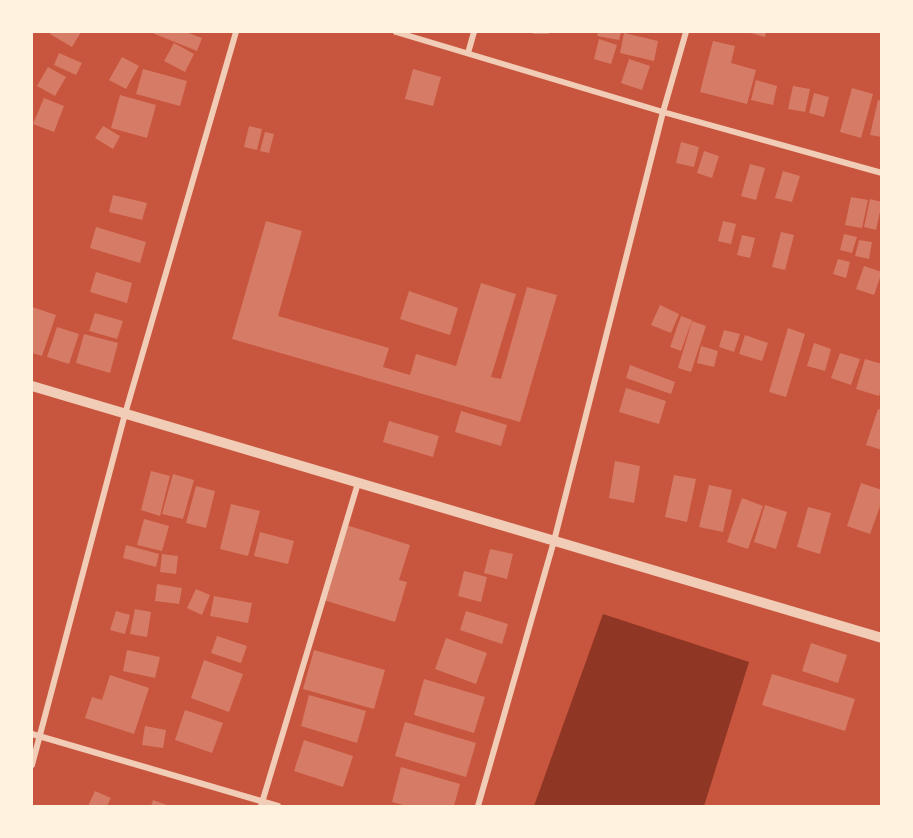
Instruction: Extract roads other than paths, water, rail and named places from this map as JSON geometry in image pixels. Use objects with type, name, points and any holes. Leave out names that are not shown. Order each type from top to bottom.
[{"type":"street","points":[[32,765],[125,414],[236,32]]},
{"type":"street","points":[[396,32],[663,112],[882,173]]},
{"type":"street","points":[[468,53],[474,32]]},
{"type":"street","points":[[478,807],[554,541],[663,112],[686,32]]},
{"type":"street","points":[[32,386],[882,638]]},
{"type":"street","points":[[262,804],[358,483]]},
{"type":"street","points":[[32,734],[278,807]]}]
